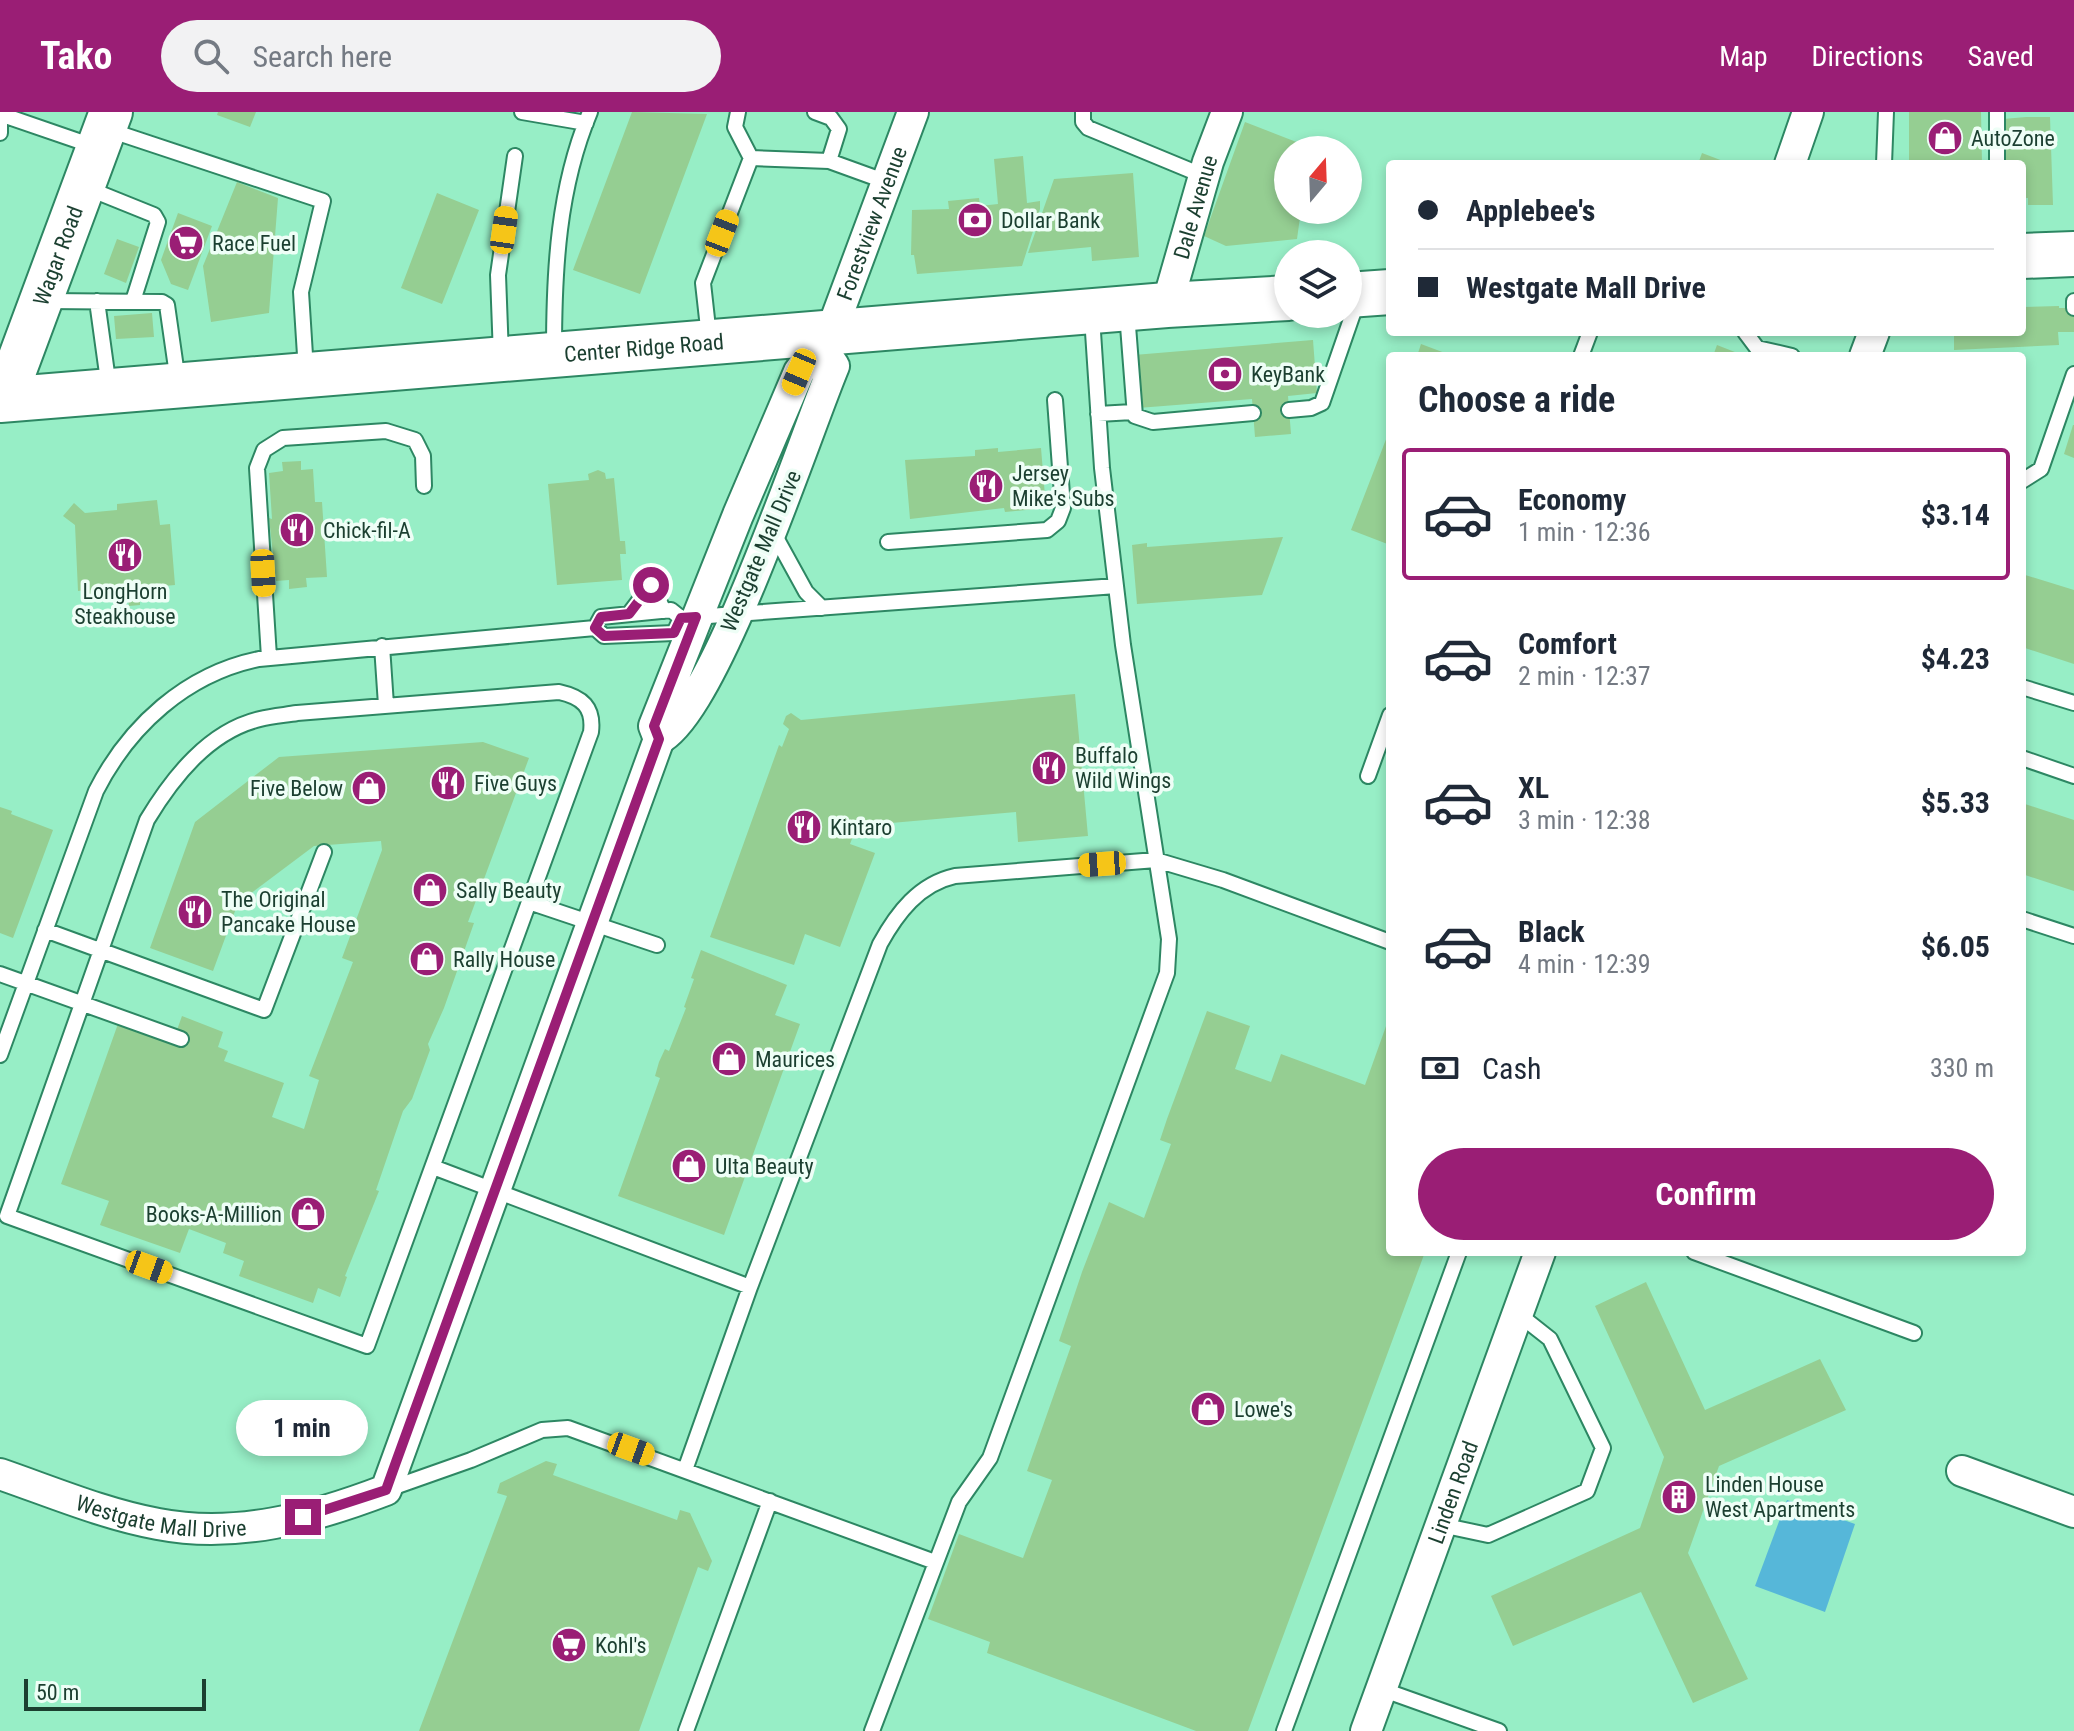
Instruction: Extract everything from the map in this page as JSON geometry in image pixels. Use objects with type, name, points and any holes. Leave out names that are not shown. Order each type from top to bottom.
[{"type":"main road","name":"Wagar Road","points":[[2,400],[104,129]]},
{"type":"main road","points":[[2026,256],[2074,254]]},
{"type":"main road","name":"Center Ridge Road","points":[[2,400],[709,343],[827,342],[1129,309],[1274,299]]},
{"type":"street","name":"Forestview Avenue","points":[[827,342],[913,112]]},
{"type":"street","name":"Dale Avenue","points":[[1129,309],[1204,176],[1226,112]]},
{"type":"street","points":[[1791,160],[1808,112]]},
{"type":"street","name":"Westgate Mall Drive","points":[[0,1474],[132,1519],[158,1525],[207,1529],[276,1524],[349,1504],[386,1490],[659,739],[654,726],[689,618],[799,372],[827,342],[834,366],[736,615],[692,704],[671,733],[659,739]]},
{"type":"street","name":"Linden Road","points":[[1366,1731],[1538,1256]]},
{"type":"street","points":[[1962,1471],[2074,1512]]},
{"type":"lane","points":[[522,112],[588,117],[560,225],[554,283],[554,356]]},
{"type":"lane","points":[[709,343],[703,283],[751,158],[735,127],[738,112]]},
{"type":"lane","points":[[815,112],[831,118],[839,129],[829,161]]},
{"type":"lane","points":[[1083,112],[1083,122],[1088,128],[1204,176]]},
{"type":"lane","points":[[1884,160],[1886,112]]},
{"type":"lane","points":[[1997,112],[1997,160]]},
{"type":"lane","points":[[0,133],[0,115],[104,129],[323,201],[301,292],[307,376]]},
{"type":"lane","points":[[501,360],[498,275],[515,156]]},
{"type":"lane","points":[[751,158],[829,161],[887,182]]},
{"type":"lane","points":[[83,186],[154,215],[158,222],[133,301]]},
{"type":"lane","points":[[1289,410],[1311,408],[1322,403],[1366,294]]},
{"type":"lane","points":[[40,301],[133,301],[167,305],[179,386]]},
{"type":"lane","points":[[97,301],[110,392]]},
{"type":"lane","points":[[2074,301],[2074,308]]},
{"type":"lane","points":[[1129,309],[1133,412],[1140,419],[1153,422],[1253,413]]},
{"type":"lane","points":[[872,1731],[959,1502],[991,1455],[1167,973],[1169,939],[1125,664],[1098,414],[1129,309]]},
{"type":"lane","points":[[1748,336],[1757,348],[1774,352]]},
{"type":"lane","points":[[2026,478],[2041,469],[2074,374]]},
{"type":"lane","points":[[888,542],[1047,530],[1058,521],[1063,508],[1055,400]]},
{"type":"lane","points":[[1098,414],[1133,412]]},
{"type":"lane","points":[[269,657],[257,468],[264,450],[283,438],[386,431],[415,440],[423,456],[424,486]]},
{"type":"lane","points":[[771,529],[806,592],[822,608]]},
{"type":"lane","points":[[629,614],[651,585],[664,611]]},
{"type":"lane","points":[[595,628],[601,617],[671,610],[689,618],[1116,586]]},
{"type":"lane","points":[[0,1055],[96,791],[110,761],[127,738],[167,703],[220,669],[269,657],[595,628],[604,636],[674,633],[689,618]]},
{"type":"lane","points":[[382,646],[386,705]]},
{"type":"lane","points":[[2026,688],[2074,703]]},
{"type":"lane","points":[[559,692],[577,697],[588,706],[592,720],[591,732],[367,1346],[7,1216],[147,820],[163,794],[208,745],[228,731],[259,719],[386,705],[559,692]]},
{"type":"lane","points":[[1368,776],[1386,726]]},
{"type":"lane","points":[[2026,759],[2074,776]]},
{"type":"lane","points":[[45,930],[264,1010],[324,852]]},
{"type":"lane","points":[[685,1470],[750,1287],[880,944],[893,922],[925,887],[955,876],[1156,860],[1223,880],[1386,941]]},
{"type":"lane","points":[[529,902],[657,945]]},
{"type":"lane","points":[[2026,920],[2074,936]]},
{"type":"lane","points":[[0,974],[181,1039]]},
{"type":"lane","points":[[433,1167],[750,1287]]},
{"type":"lane","points":[[1284,1731],[1458,1256]]},
{"type":"lane","points":[[1705,1256],[1914,1333]]},
{"type":"lane","points":[[1441,1525],[1488,1535],[1587,1491],[1603,1448],[1550,1339],[1517,1313]]},
{"type":"lane","points":[[386,1490],[463,1463],[542,1430],[557,1427],[580,1430],[935,1562]]},
{"type":"lane","points":[[686,1731],[770,1501]]},
{"type":"lane","points":[[1381,1689],[1499,1731]]},
{"type":"water","points":[[1787,1500],[1855,1524],[1825,1612],[1755,1586]]},
{"type":"building","points":[[218,112],[256,112],[250,127],[217,115]]},
{"type":"building","points":[[632,112],[707,114],[640,294],[573,270]]},
{"type":"building","name":"AutoZone","points":[[1909,112],[1981,112],[1982,160],[1909,160]]},
{"type":"building","points":[[2050,117],[2053,205],[2028,205],[2026,160],[2004,160],[2003,119]]},
{"type":"building","points":[[1245,122],[1281,136],[1274,136],[1274,224],[1299,224],[1297,239],[1226,246],[1204,236]]},
{"type":"building","points":[[1702,153],[1720,160],[1699,160]]},
{"type":"building","name":"Dollar Bank","points":[[1023,156],[1027,203],[1040,201],[1040,209],[1022,266],[917,274],[914,255],[911,255],[912,210],[949,209],[948,201],[979,198],[980,206],[998,204],[994,159]]},
{"type":"building","points":[[1133,173],[1139,257],[1092,261],[1091,247],[1028,253],[1054,179]]},
{"type":"building","points":[[237,182],[278,198],[269,313],[211,322],[203,266]]},
{"type":"building","points":[[437,193],[479,210],[442,304],[401,288]]},
{"type":"building","name":"Race Fuel","points":[[178,213],[212,226],[188,290],[171,284],[161,260]]},
{"type":"building","points":[[117,239],[139,247],[126,283],[104,274]]},
{"type":"building","points":[[2026,307],[2074,308],[2074,332],[2058,332],[2059,345],[1954,350],[1954,336],[2026,336]]},
{"type":"building","points":[[152,313],[154,337],[116,339],[114,316]]},
{"type":"building","name":"KeyBank","points":[[1313,340],[1317,393],[1288,396],[1291,434],[1255,437],[1252,399],[1138,408],[1134,355]]},
{"type":"building","points":[[1421,344],[1442,352],[1418,352]]},
{"type":"building","points":[[1717,345],[1735,352],[1714,352]]},
{"type":"building","points":[[2074,425],[2074,458],[2064,454]]},
{"type":"building","points":[[1386,439],[1386,543],[1351,530]]},
{"type":"building","points":[[998,448],[998,452],[1041,448],[1046,508],[1005,512],[1004,508],[910,519],[905,460],[975,456],[975,450]]},
{"type":"building","points":[[301,461],[301,470],[313,469],[315,502],[322,502],[327,577],[306,578],[307,587],[289,589],[289,580],[276,581],[269,518],[272,519],[269,473],[283,471],[282,462]]},
{"type":"building","points":[[598,470],[605,473],[606,479],[614,478],[620,541],[625,541],[626,554],[620,554],[622,580],[557,585],[548,484],[589,480],[588,474]]},
{"type":"building","name":"LongHorn Steakhouse","points":[[157,500],[160,525],[170,524],[175,585],[164,586],[165,595],[140,598],[140,605],[129,606],[128,599],[87,602],[86,590],[78,591],[75,525],[63,516],[74,503],[85,513],[117,510],[117,504]]},
{"type":"building","points":[[1283,537],[1262,595],[1137,604],[1132,545],[1147,543],[1147,547]]},
{"type":"building","points":[[2026,575],[2074,590],[2074,664],[2026,648]]},
{"type":"building","points":[[1075,694],[1088,836],[1018,842],[1016,812],[857,826],[850,844],[875,853],[840,947],[805,934],[794,965],[710,937],[779,745],[782,747],[789,729],[783,724],[786,716],[791,713],[801,720]]},
{"type":"building","points":[[483,742],[529,758],[468,922],[474,923],[428,1044],[430,1050],[412,1099],[403,1111],[376,1190],[379,1191],[345,1276],[340,1297],[318,1288],[313,1303],[239,1276],[244,1261],[223,1253],[226,1243],[189,1229],[180,1253],[100,1225],[109,1201],[61,1184],[119,1021],[173,1041],[182,1016],[223,1032],[218,1047],[228,1051],[224,1061],[284,1083],[272,1117],[304,1129],[319,1080],[309,1076],[353,962],[342,958],[382,850],[381,841],[314,846],[238,903],[213,971],[150,948],[195,822],[279,757]]},
{"type":"building","points":[[2026,804],[2074,820],[2074,891],[2026,875]]},
{"type":"building","points":[[0,807],[53,830],[13,938],[0,933]]},
{"type":"building","points":[[701,950],[787,985],[775,1015],[800,1024],[724,1235],[618,1196],[660,1078],[655,1076],[659,1062],[665,1049],[669,1051],[686,1008],[694,979],[691,978]]},
{"type":"building","name":"Lowe's","points":[[1207,1011],[1250,1026],[1235,1069],[1271,1082],[1281,1054],[1365,1085],[1386,1026],[1386,1256],[1424,1256],[1248,1731],[1196,1731],[987,1653],[990,1642],[928,1619],[959,1534],[1023,1558],[1052,1480],[1027,1471],[1071,1346],[1059,1341],[1109,1202],[1144,1218],[1171,1144],[1160,1140]]},
{"type":"building","name":"Linden House West Apartments","points":[[1646,1282],[1705,1410],[1820,1359],[1846,1410],[1719,1466],[1688,1553],[1748,1679],[1693,1703],[1641,1592],[1513,1646],[1491,1596],[1640,1528],[1664,1457],[1595,1306]]},
{"type":"building","points":[[546,1461],[557,1464],[553,1475],[677,1520],[680,1510],[690,1513],[712,1561],[708,1571],[698,1567],[639,1731],[419,1731],[507,1496],[497,1493],[500,1483]]},
{"type":"place","name":"AutoZone","points":[[1945,138]]},
{"type":"place","name":"Dollar Bank","points":[[975,220]]},
{"type":"place","name":"Race Fuel","points":[[186,243]]},
{"type":"place","name":"KeyBank","points":[[1225,374]]},
{"type":"place","name":"Jersey Mike's Subs","points":[[986,486]]},
{"type":"place","name":"Chick-fil-A","points":[[297,530]]},
{"type":"place","name":"LongHorn Steakhouse","points":[[125,555]]},
{"type":"place","name":"Buffalo Wild Wings","points":[[1049,768]]},
{"type":"place","name":"Five Guys","points":[[448,783]]},
{"type":"place","name":"Five Below","points":[[369,788]]},
{"type":"place","name":"Kintaro","points":[[804,827]]},
{"type":"place","name":"Sally Beauty","points":[[430,890]]},
{"type":"place","name":"The Original Pancake House","points":[[195,912]]},
{"type":"place","name":"Rally House","points":[[427,959]]},
{"type":"place","name":"Maurices","points":[[729,1059]]},
{"type":"place","name":"Ulta Beauty","points":[[689,1166]]},
{"type":"place","name":"Books-A-Million","points":[[308,1214]]},
{"type":"place","name":"Lowe's","points":[[1208,1409]]},
{"type":"place","name":"Linden House West Apartments","points":[[1679,1497]]},
{"type":"place","name":"Kohl's","points":[[569,1645]]},
{"type":"route","points":[[303,1517],[386,1490],[659,739],[654,726],[696,617],[681,618],[674,633],[604,636],[595,628],[601,617],[629,614],[651,585]]}]
